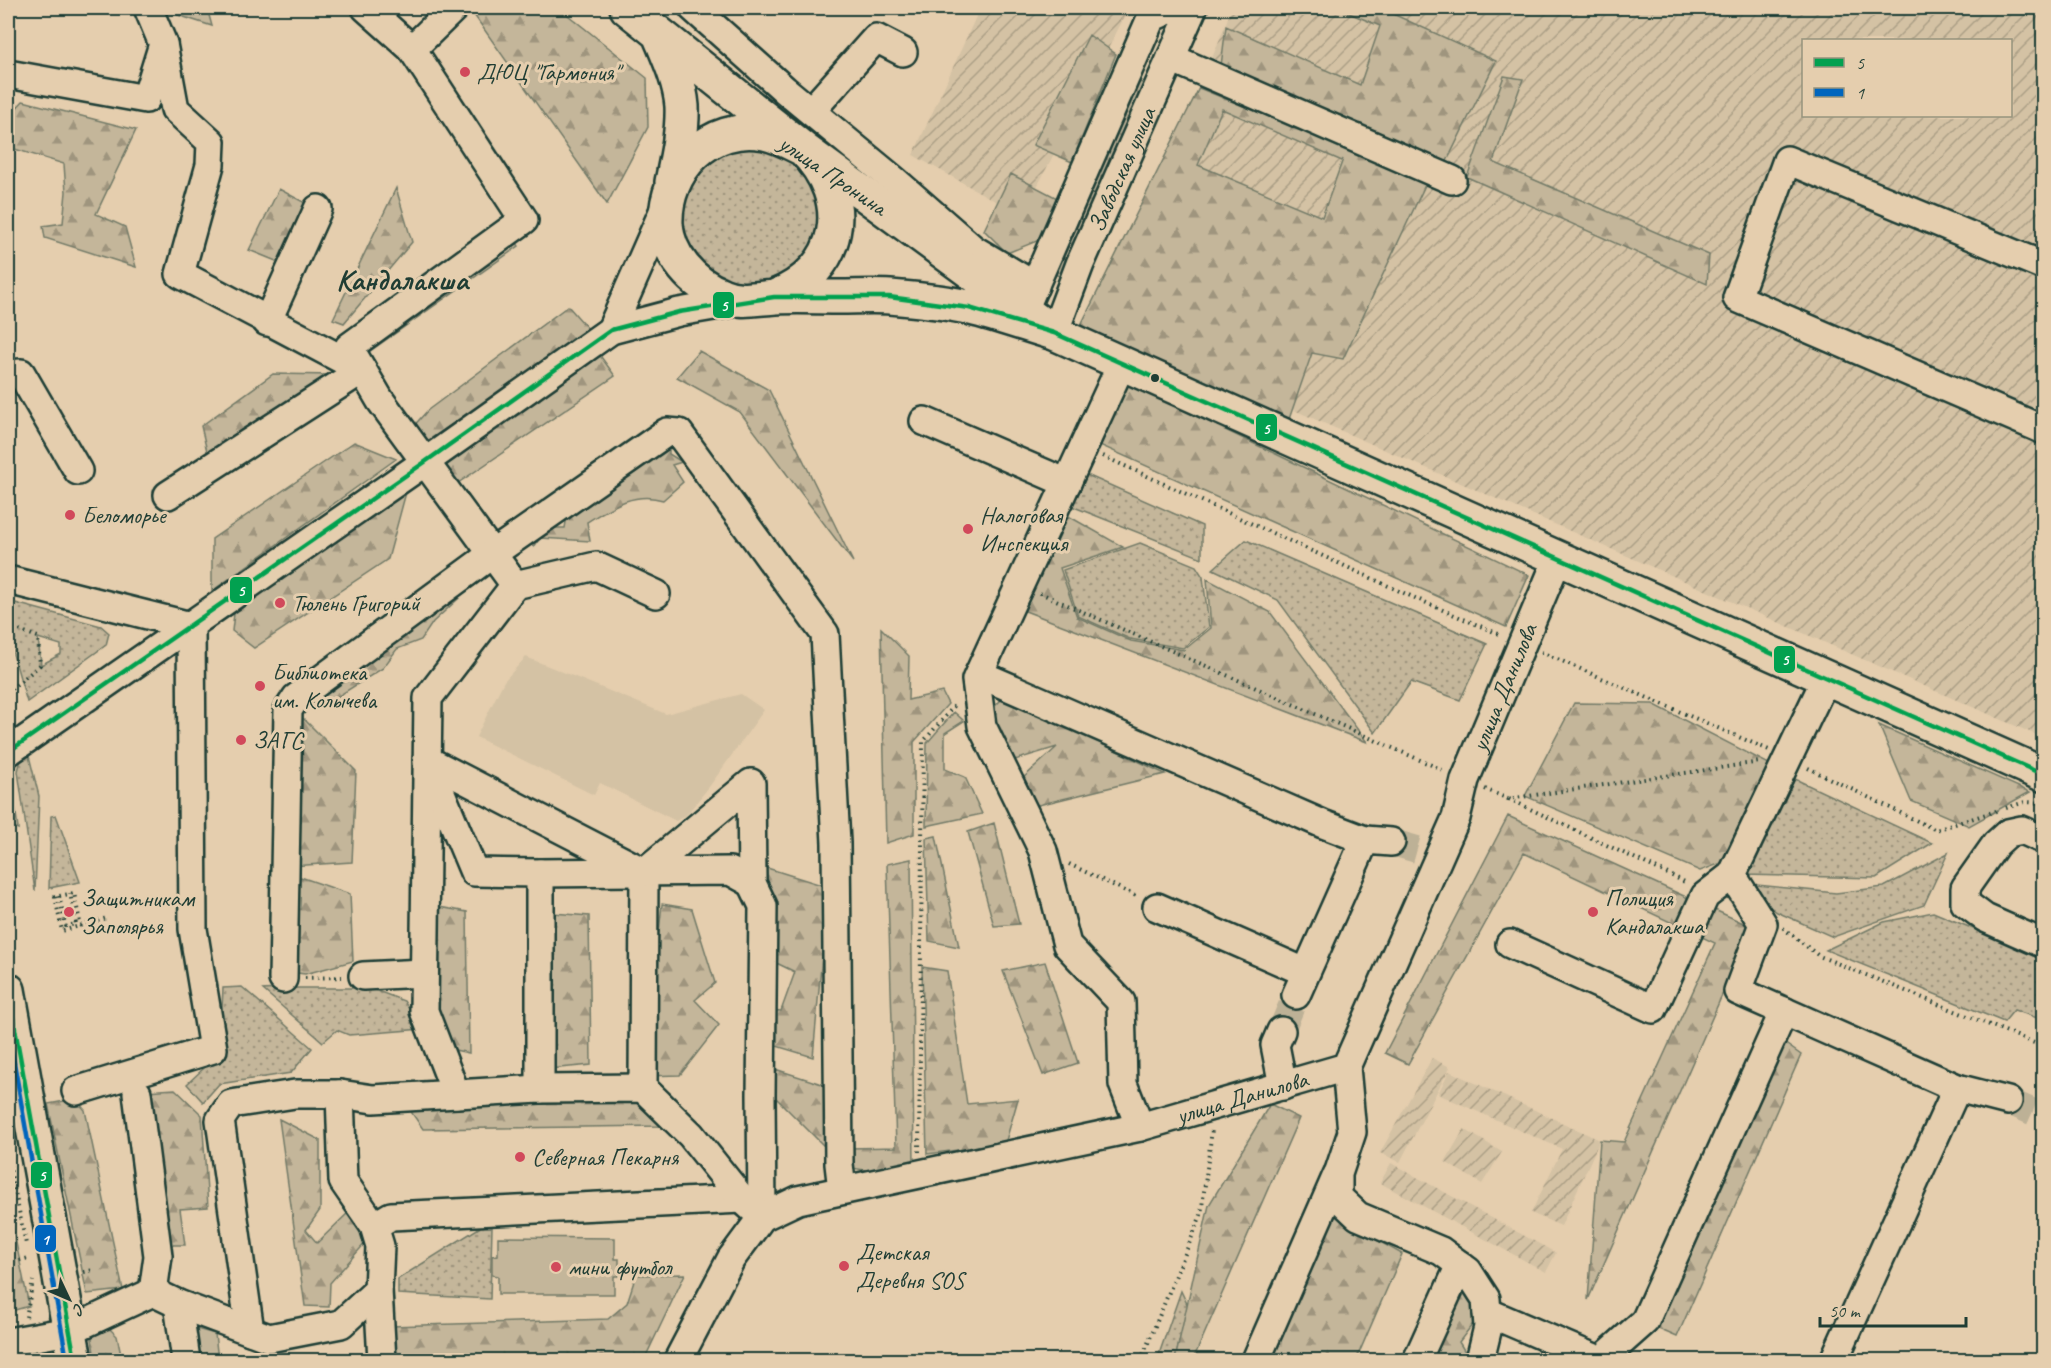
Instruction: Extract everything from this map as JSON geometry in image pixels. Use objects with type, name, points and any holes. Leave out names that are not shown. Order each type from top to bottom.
[{"type":"main road","points":[[627,8],[803,149],[825,175],[831,190],[835,215],[832,240],[825,256],[810,276],[790,291],[761,299]]},
{"type":"main road","points":[[658,32],[675,77],[682,106],[678,149],[669,194]]},
{"type":"main road","name":"улица Пронина","points":[[1054,333],[1029,299],[803,149],[780,137],[764,132],[747,132],[715,139],[688,159],[678,172],[669,194],[666,225],[672,249],[685,269],[702,286],[724,296],[761,299],[890,297],[969,308],[1054,333],[2043,775]]},
{"type":"main road","points":[[8,990],[72,1346]]},
{"type":"street","points":[[148,8],[162,44],[175,109],[211,142],[210,165],[180,274],[267,322],[362,370]]},
{"type":"street","points":[[366,8],[412,49],[524,220],[349,347],[380,400],[515,585]]},
{"type":"street","points":[[412,49],[454,8]]},
{"type":"street","points":[[693,8],[1029,299],[1153,11]]},
{"type":"street","name":"Заводская улица","points":[[1054,333],[1080,264],[1193,8]]},
{"type":"street","points":[[811,111],[876,38],[903,52]]},
{"type":"street","points":[[8,74],[146,99],[162,44]]},
{"type":"street","points":[[1171,58],[1452,180]]},
{"type":"street","points":[[2043,266],[1786,160],[1737,298],[2043,430]]},
{"type":"street","points":[[610,330],[669,194]]},
{"type":"street","points":[[267,322],[318,209]]},
{"type":"street","points":[[8,752],[191,626],[610,330],[679,312],[761,299]]},
{"type":"street","points":[[1122,363],[978,677],[982,726],[1043,851],[1067,945],[1122,1002],[1123,1084],[1140,1127]]},
{"type":"street","points":[[168,495],[362,370]]},
{"type":"street","points":[[8,374],[21,373],[78,471]]},
{"type":"street","points":[[924,421],[1067,483]]},
{"type":"street","points":[[283,979],[288,710],[296,698],[492,554],[667,432],[679,433],[825,634],[836,843],[839,1164],[843,1190]]},
{"type":"street","name":"улица Данилова","points":[[678,1360],[731,1259],[762,1217],[798,1200],[1140,1127],[1346,1067],[1432,854],[1456,818],[1465,780],[1558,558]]},
{"type":"street","points":[[456,1094],[424,1011],[428,698],[515,585],[596,566],[656,594]]},
{"type":"street","points":[[8,580],[191,626]]},
{"type":"street","points":[[76,1091],[213,1049],[193,929],[191,626]]},
{"type":"street","points":[[978,677],[1323,824],[1378,841],[1300,983],[1157,907]]},
{"type":"street","points":[[1510,944],[1653,1009],[1705,896],[1732,875],[1826,678]]},
{"type":"street","points":[[427,760],[644,872]]},
{"type":"street","points":[[427,760],[474,872],[730,871],[752,883]]},
{"type":"street","points":[[643,1088],[644,872],[751,783],[752,883],[763,906],[760,1095],[762,1217]]},
{"type":"street","points":[[2043,840],[2022,830],[2008,833],[1996,844],[1965,888],[1965,903],[1978,913],[2043,944]]},
{"type":"street","points":[[540,873],[540,1089]]},
{"type":"street","points":[[1732,875],[1763,924],[1738,991],[1957,1088],[2008,1101]]},
{"type":"street","points":[[363,976],[424,973]]},
{"type":"street","points":[[1487,1312],[1600,1360],[1645,1321],[1784,1011]]},
{"type":"street","points":[[1281,1031],[1275,1045],[1283,1086]]},
{"type":"street","points":[[1256,1360],[1338,1174],[1352,1132],[1346,1067]]},
{"type":"street","points":[[250,1331],[220,1120],[231,1104],[295,1094],[340,1094],[373,1099],[540,1089],[643,1088],[691,1135],[742,1199],[762,1217]]},
{"type":"street","points":[[1834,1360],[1957,1088]]},
{"type":"street","points":[[19,1340],[72,1346],[153,1292],[158,1256],[137,1093]]},
{"type":"street","points":[[340,1094],[343,1181],[374,1226],[380,1246],[378,1290],[382,1360]]},
{"type":"street","points":[[1338,1174],[1338,1197],[1358,1216],[1442,1251],[1468,1271],[1486,1299],[1488,1327],[1480,1360]]},
{"type":"street","points":[[374,1226],[391,1216],[742,1199]]},
{"type":"street","points":[[1417,1360],[1460,1265]]},
{"type":"street","points":[[153,1292],[178,1305],[269,1338],[341,1324],[378,1290]]},
{"type":"street","points":[[178,1305],[186,1360]]},
{"type":"path","points":[[1083,447],[1415,598],[1788,758],[1936,830],[2025,802],[2043,802]]},
{"type":"path","points":[[1020,585],[1508,799],[1788,758]]},
{"type":"path","points":[[8,626],[38,637],[40,665],[8,692]]},
{"type":"path","points":[[919,1174],[923,742],[978,677]]},
{"type":"path","points":[[1043,851],[1157,907]]},
{"type":"path","points":[[81,927],[74,892],[55,897],[62,931],[81,927],[107,918]]},
{"type":"path","points":[[59,896],[66,926],[76,924],[70,894]]},
{"type":"path","points":[[283,979],[363,976]]},
{"type":"path","points":[[1141,1360],[1201,1215],[1215,1106]]},
{"type":"path","points":[[8,1160],[31,1269]]},
{"type":"path","points":[[8,1263],[28,1258]]},
{"type":"path","points":[[19,1340],[33,1281]]},
{"type":"shaded area","points":[[980,8],[1129,8],[1022,216],[913,155]]},
{"type":"shaded area","points":[[1232,8],[2043,8],[2043,738],[1095,323],[1156,199]]},
{"type":"shaded area","points":[[526,657],[666,714],[741,694],[764,710],[709,787],[687,814],[676,821],[600,783],[594,795],[476,737],[504,681]]},
{"type":"shaded area","points":[[1432,1058],[1450,1067],[1400,1162],[1380,1153]]},
{"type":"shaded area","points":[[1449,1071],[1600,1140],[1561,1226],[1531,1213],[1562,1149],[1438,1094]]},
{"type":"shaded area","points":[[1464,1129],[1502,1152],[1482,1184],[1445,1162]]},
{"type":"shaded area","points":[[1391,1163],[1556,1253],[1546,1272],[1380,1183]]},
{"type":"green space","points":[[156,8],[207,8],[212,26]]},
{"type":"green space","points":[[476,8],[559,8],[647,78],[648,127],[607,204],[472,12]]},
{"type":"green space","points":[[1337,8],[1380,8],[1496,61],[1446,163],[1221,66],[1226,26],[1360,85],[1380,26]]},
{"type":"green space","points":[[1089,35],[1116,54],[1072,162],[1033,145]]},
{"type":"green space","points":[[1504,76],[1523,79],[1493,162],[1709,255],[1707,284],[1467,177]]},
{"type":"green space","points":[[1135,80],[1149,86],[1064,278],[1050,272]]},
{"type":"green space","points":[[1199,88],[1427,181],[1343,359],[1312,353],[1288,422],[1079,329]],"holes":[[[1222,109],[1342,161],[1343,159],[1322,217],[1198,165]]]},
{"type":"green space","points":[[23,101],[136,130],[96,214],[125,227],[136,267],[45,238],[43,226],[63,223],[66,192],[64,164],[8,147],[8,117]]},
{"type":"green space","points":[[750,148],[776,153],[788,159],[798,168],[807,178],[813,190],[818,216],[813,242],[807,254],[798,264],[788,273],[776,279],[750,284],[724,279],[712,273],[702,264],[693,254],[687,242],[682,216],[687,190],[693,178],[702,168],[712,159],[724,153]]},
{"type":"green space","points":[[1011,174],[1061,200],[1037,241],[1007,253],[984,230]]},
{"type":"green space","points":[[396,188],[412,242],[344,323],[333,319]]},
{"type":"green space","points":[[279,189],[309,205],[281,263],[249,250]]},
{"type":"green space","points":[[512,236],[519,246],[370,351],[359,344]]},
{"type":"green space","points":[[568,306],[590,331],[427,441],[411,429],[428,410]]},
{"type":"green space","points":[[593,346],[615,376],[458,483],[438,457]]},
{"type":"green space","points":[[699,351],[769,390],[853,562],[740,412],[677,377]]},
{"type":"green space","points":[[273,374],[333,375],[210,464],[201,426]]},
{"type":"green space","points":[[1125,382],[1529,575],[1506,627],[1093,442]]},
{"type":"green space","points":[[354,442],[396,459],[212,591],[212,539]]},
{"type":"green space","points":[[669,446],[669,454],[682,462],[672,465],[683,482],[663,500],[633,499],[605,511],[587,522],[590,541],[540,538],[534,547],[527,540],[544,528],[565,528],[568,510],[606,485],[613,487],[636,472],[643,459]]},
{"type":"green space","points":[[1078,471],[1202,526],[1202,558],[1064,503]]},
{"type":"green space","points":[[408,485],[388,559],[254,648],[232,631],[235,605]]},
{"type":"green space","points":[[1063,513],[1123,547],[1060,568],[1077,617],[1131,641],[1184,650],[1211,628],[1207,579],[1270,612],[1367,742],[1020,609]]},
{"type":"green space","points":[[1246,540],[1487,644],[1460,700],[1411,682],[1375,733],[1278,600],[1213,569]]},
{"type":"green space","points":[[1140,543],[1196,566],[1203,577],[1209,627],[1183,648],[1130,639],[1078,616],[1063,570]]},
{"type":"green space","points":[[455,590],[459,598],[433,622],[421,640],[397,649],[383,668],[318,709],[302,704]]},
{"type":"green space","points":[[8,601],[101,626],[109,633],[106,645],[27,702],[8,637]],"holes":[[[38,638],[61,645],[61,654],[41,665]]]},
{"type":"green space","points":[[881,628],[909,656],[908,700],[942,692],[948,704],[914,742],[914,834],[886,843]]},
{"type":"green space","points":[[1004,697],[1165,774],[1034,806],[1022,779],[1057,747],[1015,760],[994,732],[995,706]]},
{"type":"green space","points":[[1574,703],[1653,704],[1771,765],[1727,861],[1700,871],[1525,796]]},
{"type":"green space","points":[[295,710],[356,771],[352,862],[291,866]]},
{"type":"green space","points":[[954,712],[964,721],[945,733],[945,769],[965,777],[982,814],[926,826],[927,743]]},
{"type":"green space","points":[[1879,725],[2030,792],[1969,826],[1911,801]]},
{"type":"green space","points":[[28,752],[39,796],[35,891],[18,771],[21,759]]},
{"type":"green space","points":[[10,766],[18,829],[8,824],[8,770]]},
{"type":"green space","points":[[1795,779],[1932,843],[1876,878],[1745,875]]},
{"type":"green space","points":[[56,815],[80,882],[49,888],[51,816]]},
{"type":"green space","points":[[1508,816],[1752,927],[1588,1300],[1600,1140],[1624,1142],[1715,943],[1524,853],[1408,1064],[1385,1053]]},
{"type":"green space","points":[[994,823],[1019,924],[994,926],[968,832]]},
{"type":"green space","points":[[936,836],[959,947],[929,941],[926,838]]},
{"type":"green space","points":[[1948,853],[1924,905],[1833,937],[1777,912],[1737,883],[1836,893],[1884,887]]},
{"type":"green space","points":[[911,859],[914,1167],[873,1171],[843,1167],[850,1148],[896,1147],[887,864]]},
{"type":"green space","points":[[764,867],[828,887],[813,1057],[773,1045],[770,1010],[781,1011],[795,972],[762,956]]},
{"type":"green space","points":[[292,874],[350,894],[353,961],[305,974],[290,972]]},
{"type":"green space","points":[[662,904],[692,909],[715,983],[695,1000],[719,1025],[680,1075],[644,1076]]},
{"type":"green space","points":[[439,907],[467,912],[469,1053],[455,1050],[436,1009]]},
{"type":"green space","points":[[1933,912],[2043,958],[2043,1020],[2014,1010],[2004,1022],[1826,950],[1884,922]]},
{"type":"green space","points":[[553,913],[589,916],[591,1065],[549,1069]]},
{"type":"green space","points":[[1045,962],[1078,1063],[1043,1075],[1003,971]]},
{"type":"green space","points":[[922,967],[947,971],[967,1104],[1018,1099],[1005,1144],[927,1154]]},
{"type":"green space","points":[[242,987],[312,1048],[291,1073],[219,1084],[203,1102],[187,1084],[218,1055],[223,988]]},
{"type":"green space","points":[[370,988],[404,1001],[422,1029],[349,1035],[337,1030],[323,1042],[263,990]]},
{"type":"green space","points":[[1780,1040],[1801,1055],[1677,1337],[1654,1327]]},
{"type":"green space","points":[[775,1069],[825,1085],[829,1151],[776,1098]]},
{"type":"green space","points":[[175,1089],[202,1115],[208,1207],[180,1209],[185,1245],[160,1245],[146,1091]]},
{"type":"green space","points":[[644,1096],[663,1126],[423,1129],[407,1106]]},
{"type":"green space","points":[[75,1099],[85,1110],[123,1290],[87,1294],[48,1104]]},
{"type":"green space","points":[[1270,1104],[1299,1118],[1193,1360],[1175,1360],[1209,1205]]},
{"type":"green space","points":[[279,1119],[320,1140],[320,1210],[306,1230],[317,1243],[350,1211],[367,1241],[330,1283],[329,1307],[305,1306]]},
{"type":"green space","points":[[1333,1201],[1355,1228],[1402,1254],[1356,1360],[1264,1360]]},
{"type":"green space","points":[[8,1204],[29,1306],[8,1312]]},
{"type":"green space","points":[[482,1226],[492,1227],[490,1299],[398,1294],[398,1279]]},
{"type":"green space","name":"мини футбол","points":[[498,1237],[615,1238],[615,1259],[619,1259],[619,1276],[614,1276],[614,1294],[498,1294],[498,1276],[492,1275],[492,1256],[498,1255]]},
{"type":"green space","points":[[685,1274],[644,1360],[394,1360],[391,1326],[608,1319],[627,1303],[636,1275]]},
{"type":"green space","points":[[1463,1283],[1488,1304],[1459,1342],[1470,1360],[1428,1360]]},
{"type":"green space","points":[[1181,1291],[1188,1306],[1175,1360],[1157,1360]]},
{"type":"green space","points":[[103,1322],[117,1336],[122,1360],[95,1360],[90,1324]]},
{"type":"green space","points":[[193,1328],[215,1334],[218,1360],[197,1360]]},
{"type":"tunnel","points":[[1391,842],[1426,852]]},
{"type":"tunnel","points":[[1281,1031],[1296,995]]},
{"type":"tunnel","points":[[2008,1101],[2044,1117]]},
{"type":"transit line","name":"5","points":[[8,752],[611,330],[679,312],[774,297],[889,297],[969,308],[1054,333],[2044,775]]},
{"type":"transit line","name":"5","points":[[8,990],[75,1360]]},
{"type":"transit line","name":"1","points":[[8,1029],[67,1360]]},
{"type":"place","name":"ДЮЦ \"Гармония\"","points":[[465,72]]},
{"type":"place","name":"Беломорье","points":[[70,515]]},
{"type":"place","name":"Налоговая Инспекция","points":[[968,529]]},
{"type":"place","name":"Тюлень Григорий","points":[[280,603]]},
{"type":"place","name":"Библиотека им. Колычева","points":[[260,686]]},
{"type":"place","name":"ЗАГС","points":[[241,740]]},
{"type":"place","name":"Защитникам Заполярья","points":[[69,912]]},
{"type":"place","name":"Полиция Кандалакша","points":[[1593,912]]},
{"type":"place","name":"Северная Пекарня","points":[[520,1157]]},
{"type":"place","name":"Детская Деревня SOS","points":[[844,1266]]},
{"type":"place","name":"мини футбол","points":[[556,1267]]},
{"type":"district","name":"Кандалакша","points":[[402,280]]}]
